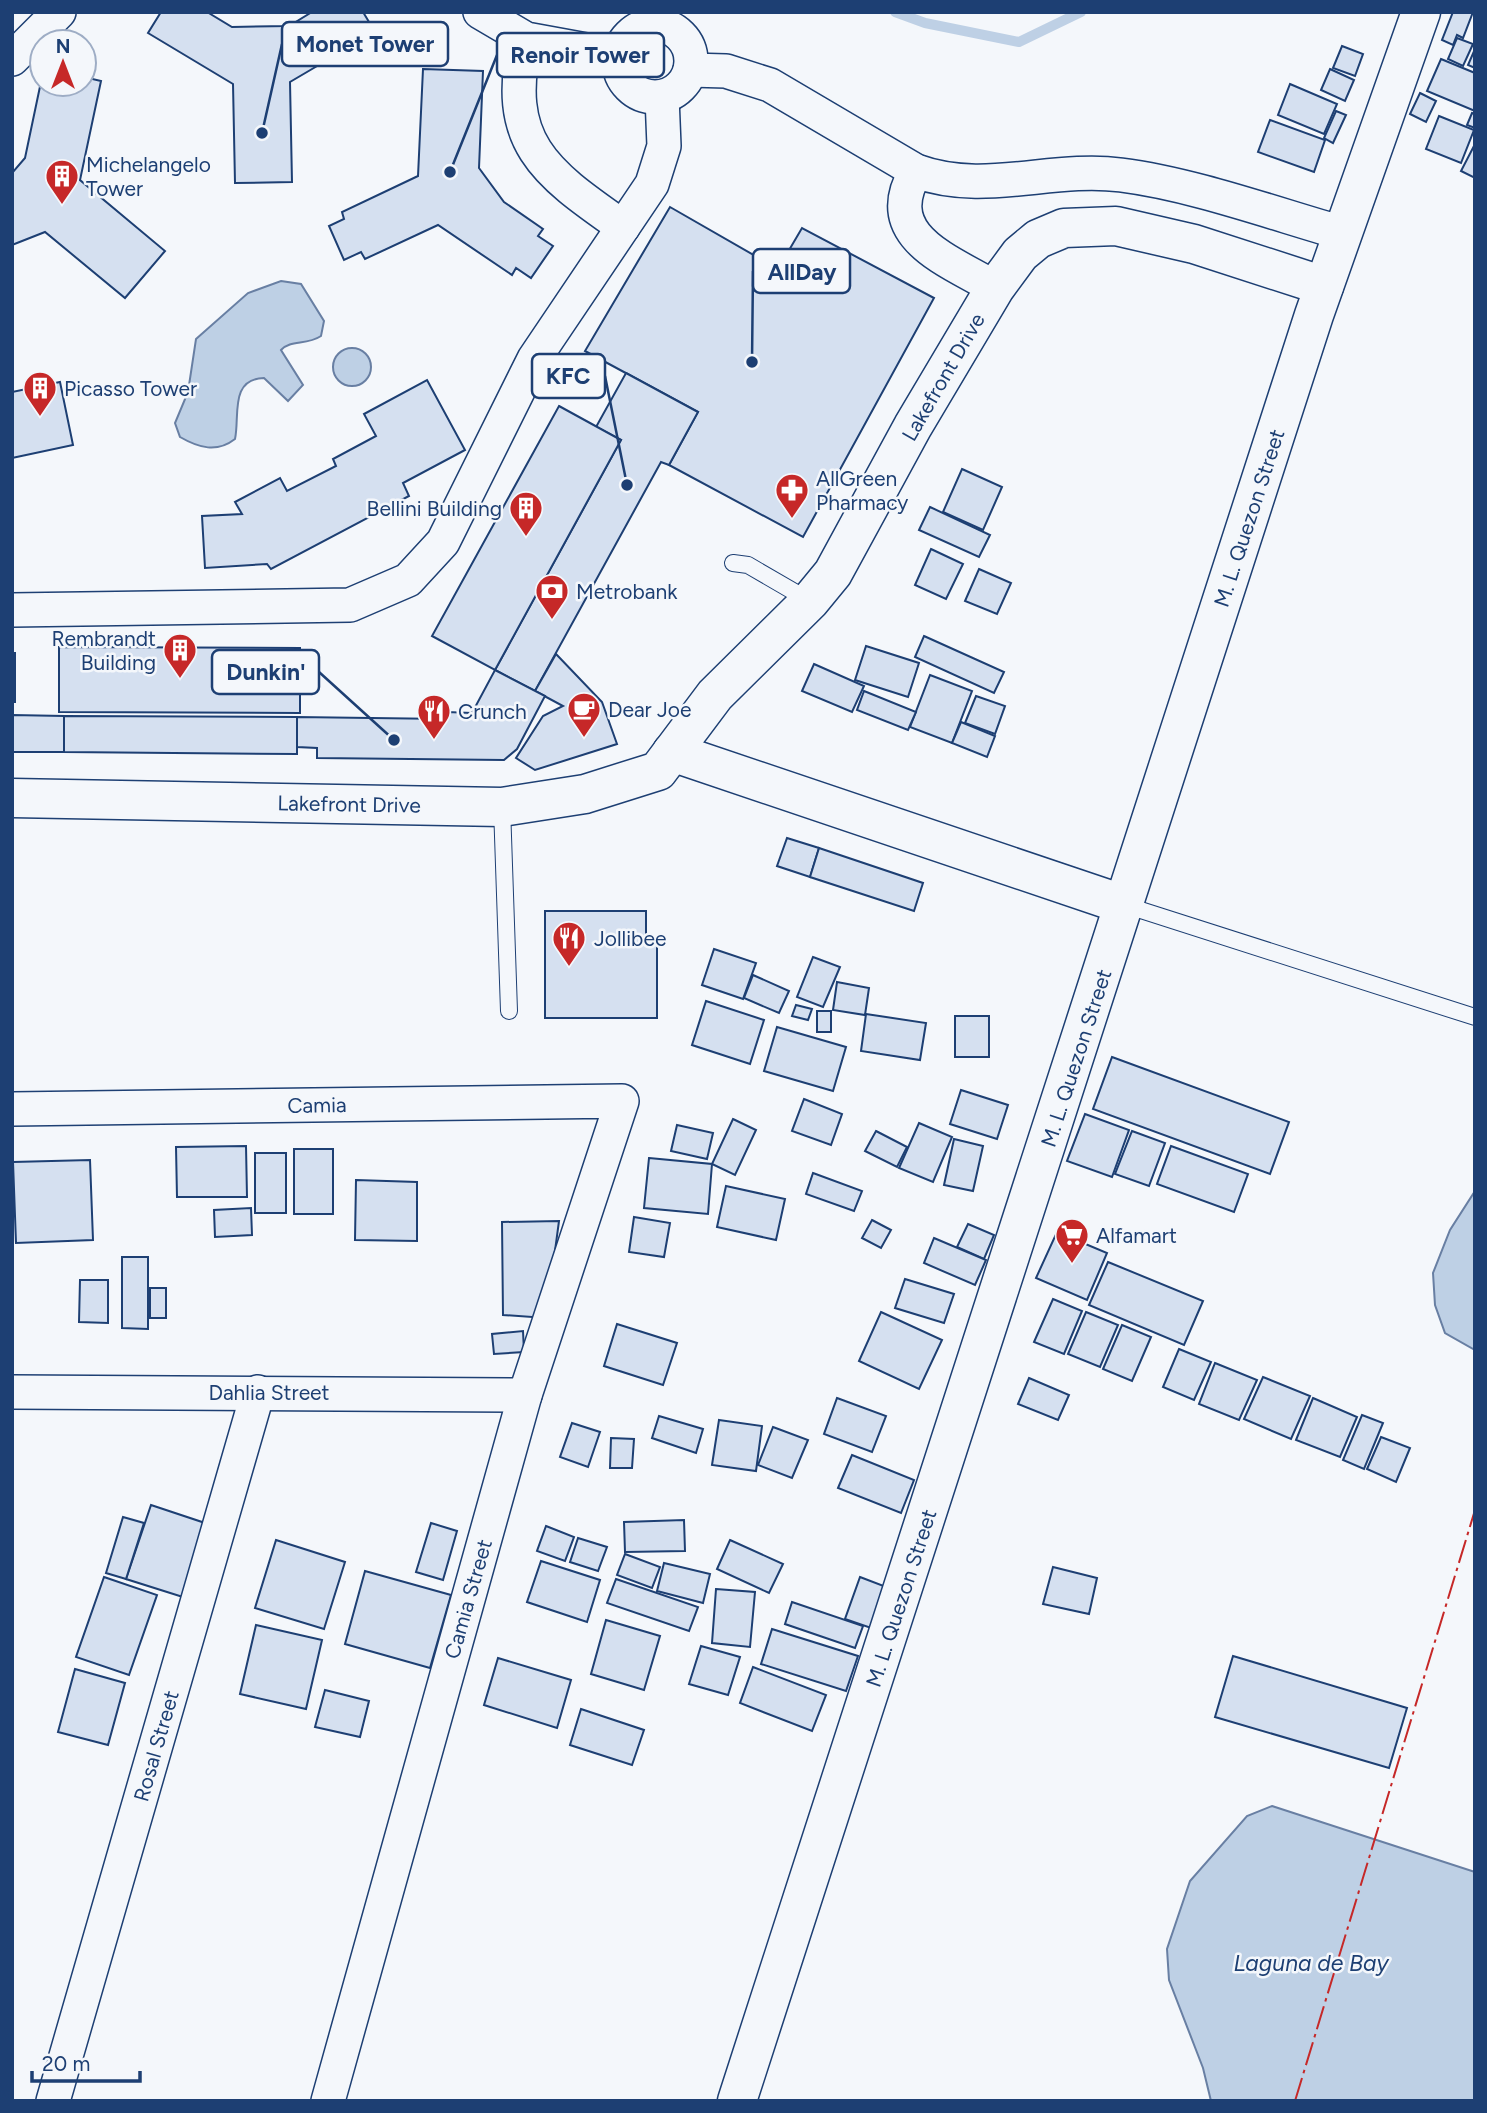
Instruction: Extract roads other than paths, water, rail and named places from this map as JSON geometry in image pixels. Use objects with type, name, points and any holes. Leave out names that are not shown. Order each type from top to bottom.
[{"type":"main road","name":"M. L. Quezon Street","points":[[737,2101],[1324,286],[1420,15]]},
{"type":"main road","name":"Lakefront Drive","points":[[12,798],[502,807],[585,794],[658,771],[701,712],[732,676],[810,601],[833,573],[913,426],[995,288],[1020,254],[1038,239],[1064,228],[1116,226],[1163,235],[1324,286]]},
{"type":"main road","points":[[672,752],[1125,905]]},
{"type":"street","points":[[12,59],[59,12]]},
{"type":"street","points":[[480,12],[526,39],[619,56]]},
{"type":"street","points":[[649,26],[663,26],[676,32],[686,43],[691,56],[690,70],[684,83],[662,97],[636,92],[626,83],[620,71],[619,56],[624,42],[635,31],[649,26]]},
{"type":"street","points":[[526,39],[519,82],[534,150],[559,180],[623,227]]},
{"type":"street","points":[[690,70],[726,71],[770,85],[916,171],[943,181],[973,183],[1079,173],[1122,175],[1175,186],[1342,233]]},
{"type":"street","points":[[12,610],[350,605],[408,580],[443,542],[534,359],[652,184],[662,159],[662,97]]},
{"type":"street","points":[[916,171],[906,197],[911,232],[916,239],[995,288]]},
{"type":"street","points":[[1163,235],[1175,186]]},
{"type":"street","name":"Camia","points":[[12,1109],[622,1101]]},
{"type":"street","name":"Camia Street","points":[[328,2101],[525,1395],[622,1101]]},
{"type":"street","name":"Dahlia Street","points":[[12,1392],[525,1395]]},
{"type":"street","name":"Rosal Street","points":[[53,2101],[258,1392]]},
{"type":"lane","points":[[733,563],[748,565],[810,601]]},
{"type":"lane","points":[[502,807],[509,1012]]},
{"type":"lane","points":[[1125,905],[1475,1017]]},
{"type":"water","points":[[281,281],[301,284],[324,321],[321,336],[281,350],[303,385],[288,401],[264,378],[245,385],[238,401],[235,439],[221,446],[194,444],[180,437],[175,423],[188,392],[196,339],[248,293]]},
{"type":"water","points":[[352,348],[366,353],[371,367],[366,381],[352,386],[338,381],[333,367],[338,353]]},
{"type":"water","points":[[1475,1191],[1475,1350],[1445,1333],[1435,1305],[1433,1273],[1450,1230]]},
{"type":"water","name":"Laguna de Bay","points":[[1272,1806],[1475,1872],[1475,2101],[1211,2101],[1203,2068],[1169,1980],[1167,1949],[1190,1881],[1247,1816]]},
{"type":"waterway","points":[[895,12],[925,23],[1019,42],[1081,12]]},
{"type":"place","name":"Monet Tower","points":[[262,133]]},
{"type":"place","name":"Renoir Tower","points":[[450,172]]},
{"type":"place","name":"Michelangelo Tower","points":[[62,206]]},
{"type":"place","name":"AllDay","points":[[752,362]]},
{"type":"place","name":"Picasso Tower","points":[[40,418]]},
{"type":"place","name":"KFC","points":[[627,485]]},
{"type":"place","name":"AllGreen Pharmacy","points":[[792,520]]},
{"type":"place","name":"Bellini Building","points":[[526,538]]},
{"type":"place","name":"Metrobank","points":[[552,621]]},
{"type":"place","name":"Rembrandt Building","points":[[180,680]]},
{"type":"place","name":"Dear Joe","points":[[584,739]]},
{"type":"place","name":"Dunkin'","points":[[394,740]]},
{"type":"place","name":"Crunch","points":[[434,741]]},
{"type":"place","name":"Jollibee","points":[[569,968]]},
{"type":"place","name":"Alfamart","points":[[1072,1265]]}]
